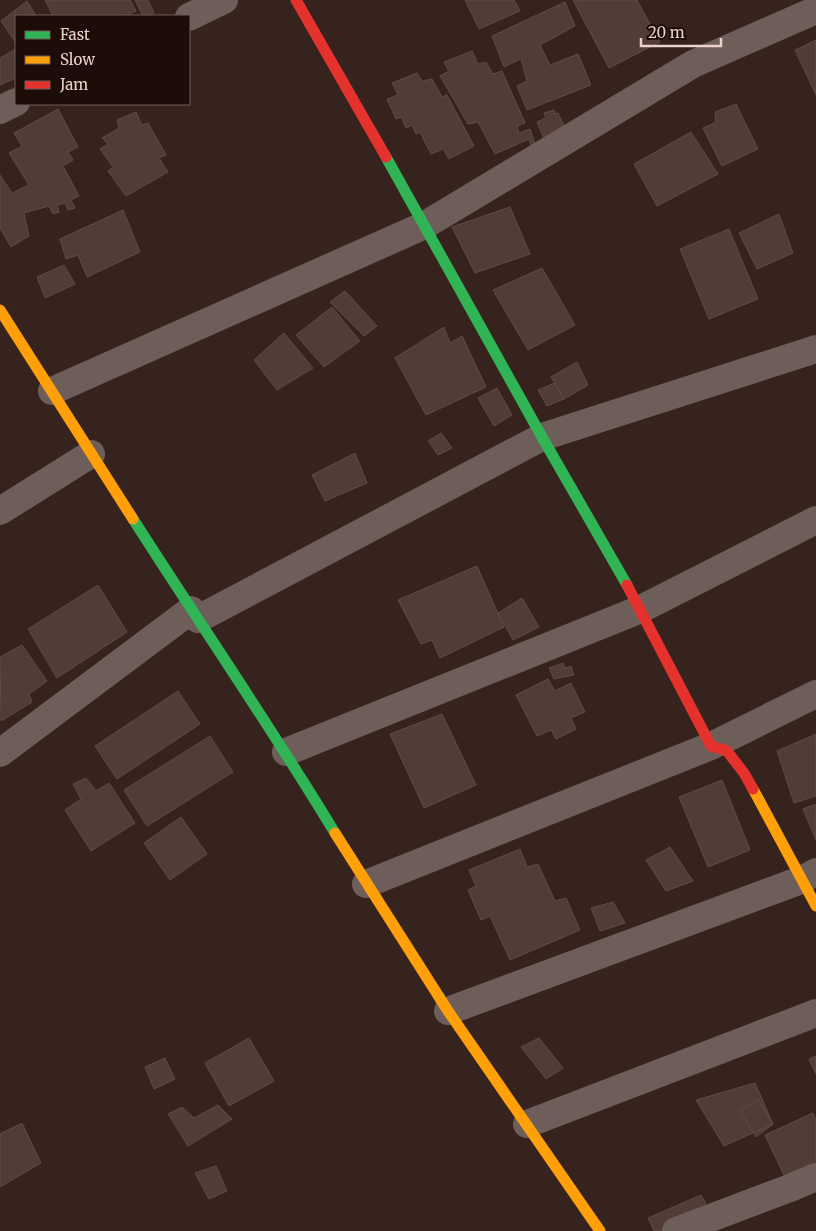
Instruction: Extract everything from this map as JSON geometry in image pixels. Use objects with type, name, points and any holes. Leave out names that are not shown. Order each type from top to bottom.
[{"type":"street","points":[[190,17],[224,0]]},
{"type":"street","points":[[296,0],[641,609],[711,746],[727,751],[744,773],[809,876],[816,906]]},
{"type":"street","points":[[52,391],[425,225],[693,64],[816,10]]},
{"type":"street","points":[[0,110],[15,102]]},
{"type":"street","points":[[0,310],[194,614],[286,752],[366,884],[448,1011],[527,1124],[593,1229]]},
{"type":"street","points":[[0,753],[194,614],[542,437],[816,349]]},
{"type":"street","points":[[0,510],[91,454]]},
{"type":"street","points":[[286,752],[641,609],[816,520]]},
{"type":"street","points":[[366,884],[711,746],[816,694]]},
{"type":"street","points":[[448,1011],[809,876]]},
{"type":"street","points":[[527,1124],[816,1013]]},
{"type":"street","points":[[676,1231],[790,1188],[816,1176]]},
{"type":"building","points":[[45,0],[130,0],[136,11],[127,15],[52,15]]},
{"type":"building","points":[[135,0],[148,0],[154,13],[142,15]]},
{"type":"building","points":[[465,0],[514,0],[520,11],[479,29]]},
{"type":"building","points":[[573,0],[637,0],[660,42],[609,68]]},
{"type":"building","points":[[27,1],[35,15],[15,15],[15,42],[1,21]]},
{"type":"building","points":[[565,2],[575,26],[540,45],[550,65],[578,54],[591,85],[527,110],[517,86],[527,81],[521,59],[504,67],[492,36]]},
{"type":"building","points":[[816,40],[816,95],[795,50]]},
{"type":"building","points":[[15,50],[15,78],[0,85],[0,58]]},
{"type":"building","points":[[472,51],[478,64],[486,62],[493,74],[502,71],[525,123],[517,126],[519,133],[530,129],[535,144],[531,145],[529,139],[495,154],[478,122],[468,124],[440,76],[449,71],[444,62]]},
{"type":"building","points":[[417,73],[422,81],[432,79],[442,97],[447,95],[474,146],[449,159],[443,149],[431,154],[420,132],[416,134],[412,125],[406,128],[401,117],[396,119],[387,99],[398,95],[392,83]]},
{"type":"building","points":[[736,104],[758,149],[722,166],[703,128],[716,122],[715,112]]},
{"type":"building","points":[[58,109],[78,147],[68,152],[73,160],[63,166],[79,196],[71,200],[75,208],[68,210],[65,203],[57,205],[59,212],[53,214],[49,206],[24,213],[29,236],[11,247],[0,228],[0,175],[12,193],[29,185],[9,153],[22,146],[14,133]]},
{"type":"building","points":[[554,110],[555,114],[558,113],[566,130],[544,139],[537,122],[546,118],[544,113]]},
{"type":"building","points":[[136,112],[142,125],[148,123],[166,155],[159,158],[168,172],[126,196],[108,171],[113,167],[100,149],[108,144],[102,138],[119,128],[117,120]]},
{"type":"building","points":[[691,132],[718,174],[657,206],[634,164]]},
{"type":"building","points":[[510,207],[530,254],[475,273],[452,227]]},
{"type":"building","points":[[123,210],[140,252],[87,277],[78,255],[66,259],[60,239]]},
{"type":"building","points":[[779,214],[793,253],[757,269],[739,233]]},
{"type":"building","points":[[729,229],[758,299],[709,319],[680,249]]},
{"type":"building","points":[[64,265],[75,284],[45,298],[37,277]]},
{"type":"building","points":[[542,268],[575,325],[528,350],[493,290]]},
{"type":"building","points":[[345,291],[377,326],[364,336],[330,302]]},
{"type":"building","points":[[332,307],[360,341],[324,367],[296,335]]},
{"type":"building","points":[[444,327],[450,343],[462,336],[486,387],[426,415],[395,358]]},
{"type":"building","points":[[284,333],[313,368],[277,390],[254,360]]},
{"type":"building","points":[[577,362],[588,385],[564,399],[551,377]]},
{"type":"building","points":[[555,383],[564,399],[547,406],[538,390]]},
{"type":"building","points":[[497,388],[512,415],[494,426],[478,398]]},
{"type":"building","points":[[441,433],[452,448],[438,455],[428,441]]},
{"type":"building","points":[[355,453],[367,483],[325,501],[312,475]]},
{"type":"building","points":[[477,566],[504,627],[440,658],[432,640],[421,644],[398,600]]},
{"type":"building","points":[[98,585],[127,632],[57,678],[28,629]]},
{"type":"building","points":[[522,598],[539,627],[513,640],[498,613]]},
{"type":"building","points":[[22,645],[47,681],[29,694],[32,702],[1,721],[0,657]]},
{"type":"building","points":[[563,663],[565,668],[571,666],[574,675],[554,679],[549,668]]},
{"type":"building","points":[[548,679],[555,691],[571,683],[585,712],[571,718],[576,729],[556,739],[551,730],[537,736],[516,695]]},
{"type":"building","points":[[178,691],[200,724],[117,779],[95,746]]},
{"type":"building","points":[[442,714],[476,785],[424,808],[390,734]]},
{"type":"building","points":[[816,734],[816,796],[794,803],[777,751]]},
{"type":"building","points":[[210,736],[233,772],[147,826],[124,790]]},
{"type":"building","points":[[86,778],[96,791],[109,783],[135,823],[91,851],[65,810],[81,799],[73,784]]},
{"type":"building","points":[[722,780],[750,850],[708,867],[679,797]]},
{"type":"building","points":[[816,804],[816,840],[803,809]]},
{"type":"building","points":[[181,817],[207,854],[170,880],[144,843]]},
{"type":"building","points":[[670,847],[693,881],[666,891],[646,860]]},
{"type":"building","points":[[520,849],[527,867],[538,864],[555,901],[566,898],[580,930],[510,960],[490,916],[481,920],[468,890],[476,886],[469,870]]},
{"type":"building","points":[[613,902],[625,923],[600,931],[591,908]]},
{"type":"building","points":[[249,1038],[274,1081],[229,1106],[205,1063]]},
{"type":"building","points":[[539,1038],[563,1068],[546,1079],[521,1047]]},
{"type":"building","points":[[816,1056],[816,1074],[809,1059]]},
{"type":"building","points":[[165,1058],[175,1079],[154,1089],[145,1067]]},
{"type":"building","points":[[755,1083],[773,1124],[724,1146],[696,1100]]},
{"type":"building","points":[[758,1099],[773,1124],[756,1137],[740,1111]]},
{"type":"building","points":[[218,1105],[232,1119],[188,1146],[168,1114],[182,1107],[194,1118]]},
{"type":"building","points":[[813,1113],[816,1120],[816,1177],[790,1188],[765,1135]]},
{"type":"building","points":[[22,1123],[41,1163],[0,1187],[0,1134]]},
{"type":"building","points":[[216,1166],[227,1191],[209,1199],[195,1173]]},
{"type":"building","points":[[701,1195],[710,1211],[671,1231],[654,1231],[648,1218]]},
{"type":"traffic: fast","points":[[386,157],[627,585]]},
{"type":"traffic: fast","points":[[133,519],[261,715],[335,833]]},
{"type":"traffic: slow","points":[[0,310],[133,519]]},
{"type":"traffic: slow","points":[[753,789],[816,906]]},
{"type":"traffic: slow","points":[[335,833],[448,1011],[600,1231]]},
{"type":"traffic: jam","points":[[296,0],[386,157]]},
{"type":"traffic: jam","points":[[627,585],[711,746],[727,751],[744,773],[753,789]]}]
